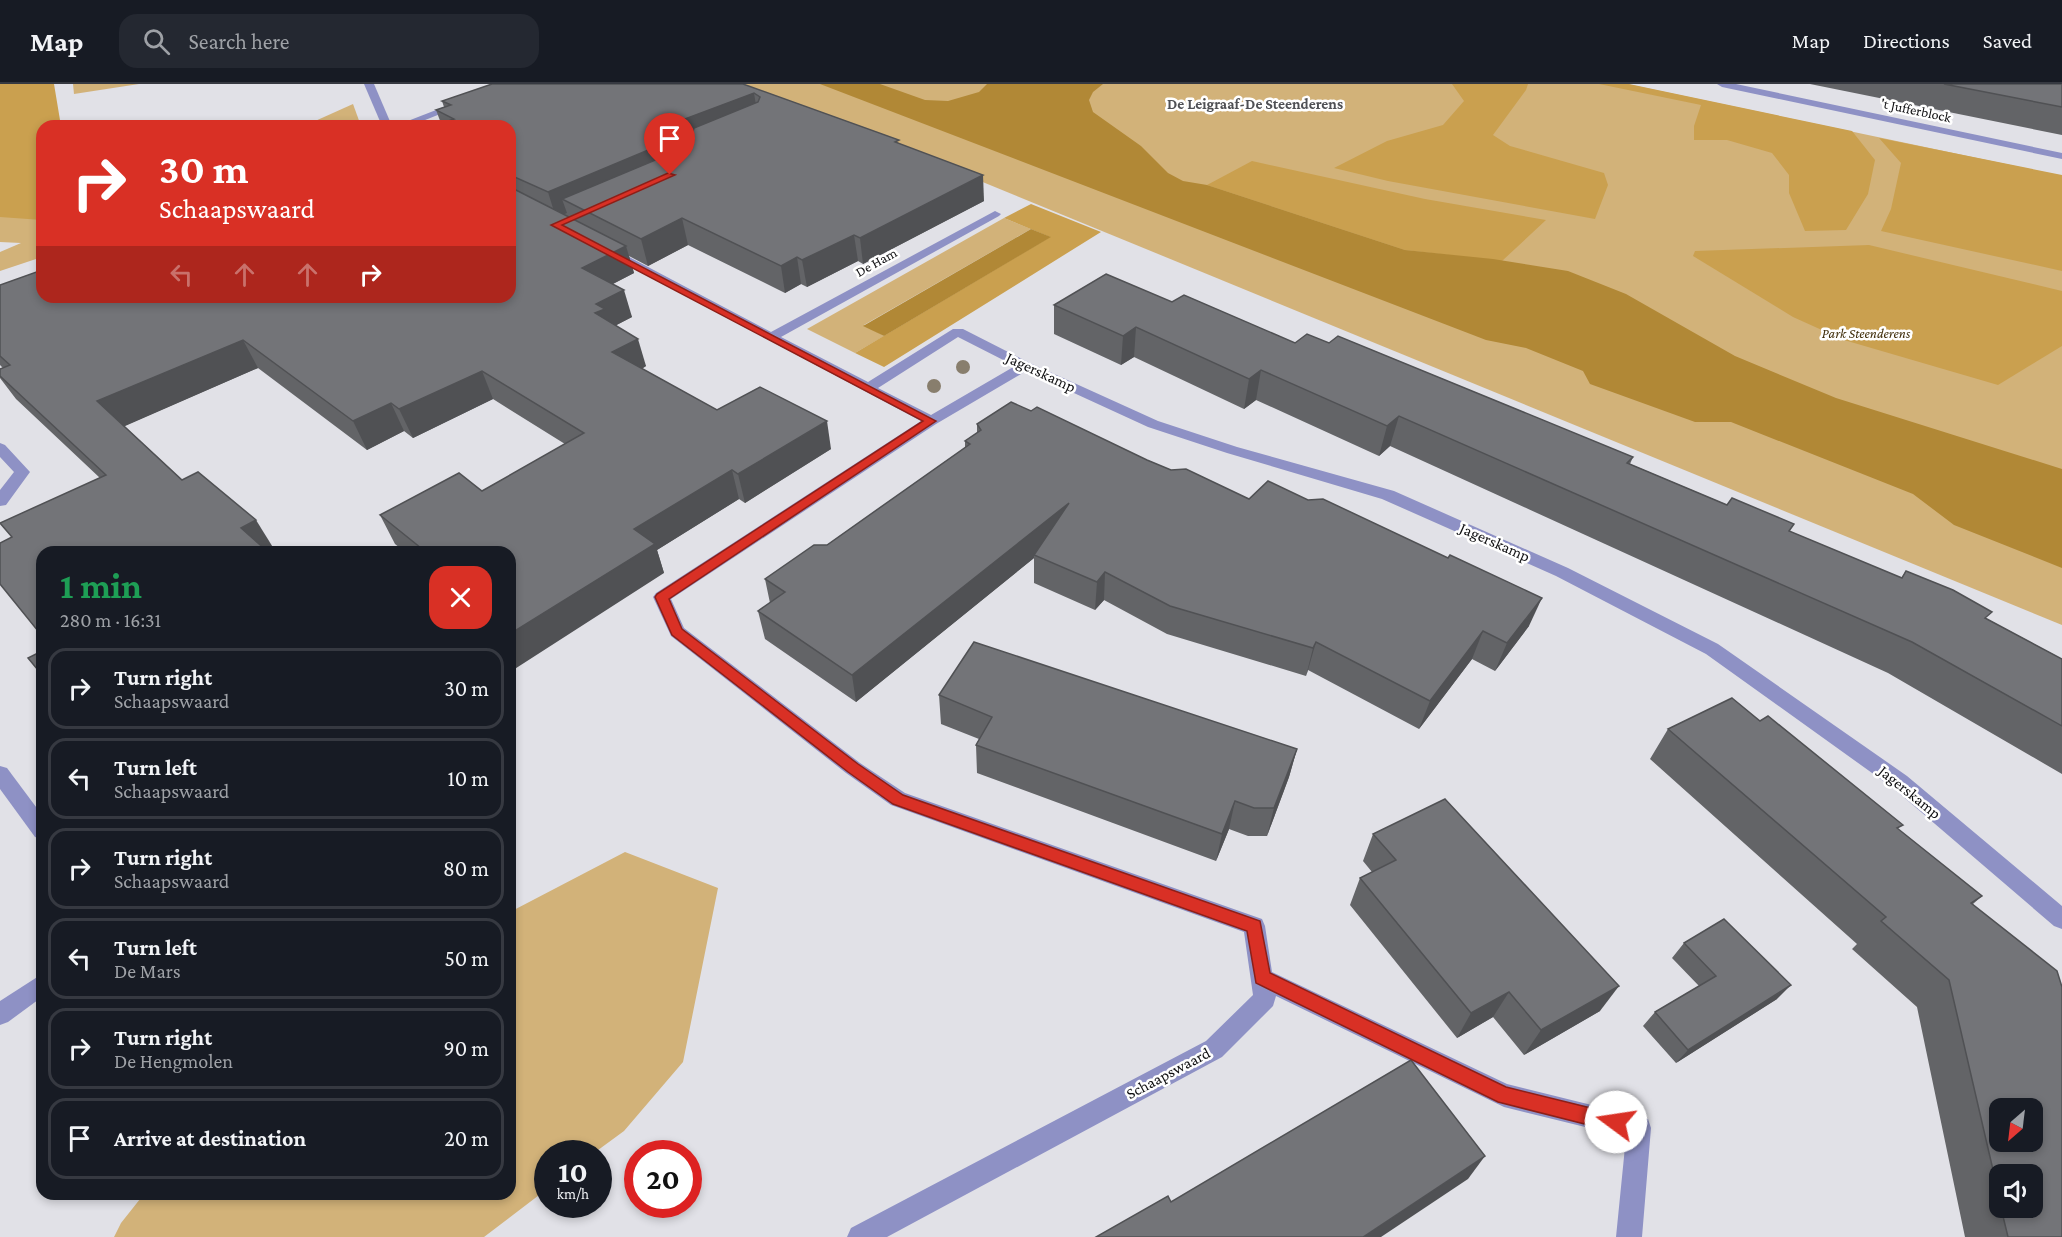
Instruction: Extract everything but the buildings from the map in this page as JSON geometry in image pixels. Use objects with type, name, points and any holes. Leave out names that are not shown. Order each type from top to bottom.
[{"type":"street","points":[[369,84],[384,120]]},
{"type":"street","name":"'t Jufferblock","points":[[1722,84],[1767,89],[2062,156]]},
{"type":"street","points":[[417,120],[465,103]]},
{"type":"street","name":"De Ham","points":[[771,337],[995,214]]},
{"type":"street","points":[[600,247],[931,421]]},
{"type":"street","name":"Jagerskamp","points":[[868,388],[958,332],[1025,366],[1153,424],[1232,450],[1388,495],[1562,572],[1712,649],[1900,782],[2062,919]]},
{"type":"street","name":"Schaapswaard","points":[[860,1237],[1214,1048],[1265,999],[1254,926],[898,799],[853,768],[676,632],[662,597],[931,421],[1025,366]]},
{"type":"street","points":[[0,448],[22,472],[0,501]]},
{"type":"street","points":[[0,774],[36,823]]},
{"type":"street","points":[[1262,978],[1504,1095],[1638,1128],[1629,1237]]},
{"type":"street","points":[[0,1014],[36,988]]},
{"type":"green space","points":[[0,84],[36,120],[36,259],[0,271],[0,252],[21,243],[0,242]]},
{"type":"green space","points":[[0,84],[54,84],[60,120],[36,120],[36,220],[0,217]]},
{"type":"green space","points":[[73,84],[139,84],[74,94]]},
{"type":"green space","name":"Park Steenderens","points":[[744,84],[1627,84],[2062,176],[2062,625]]},
{"type":"green space","points":[[1452,84],[1528,84],[1493,135],[1510,146],[1604,173],[1608,185],[1595,219],[1388,181],[1334,168],[1387,141],[1443,125],[1464,101]]},
{"type":"green space","points":[[1599,84],[1629,84],[1852,131],[1875,160],[1868,194],[1846,230],[1805,231],[1789,193],[1789,175],[1772,153],[1727,140],[1694,140],[1694,126],[1701,105]]},
{"type":"green space","points":[[353,104],[359,120],[317,120]]},
{"type":"green space","points":[[1879,138],[2062,175],[2062,271],[1881,231],[1891,209],[1901,163]]},
{"type":"green space","points":[[1252,161],[1425,199],[1546,220],[1502,261],[1405,250],[1207,185]]},
{"type":"green space","points":[[1031,204],[1101,232],[884,367],[855,353],[1050,237],[1004,218]]},
{"type":"green space","points":[[1004,218],[1031,229],[864,325],[884,336],[855,353],[807,329]]},
{"type":"green space","points":[[1869,245],[2062,291],[2062,346],[1998,385],[1844,340],[1793,317],[1693,256],[1695,251]]},
{"type":"green space","points":[[625,852],[718,888],[683,1062],[624,1131],[612,1140],[534,1140],[534,1199],[484,1237],[114,1237],[121,1223],[139,1200],[516,1200],[516,909]]},
{"type":"shaded area","points":[[820,84],[880,84],[925,100],[948,101],[979,92],[987,84],[1103,84],[1093,92],[1089,100],[1093,112],[1141,146],[1168,173],[1183,181],[1207,185],[1405,250],[1493,259],[1568,271],[1626,294],[1735,356],[1836,398],[2062,469],[2062,568],[1954,525],[1913,494],[1731,422],[1695,422],[1590,384],[1583,371],[1526,348],[1486,340]]},
{"type":"shaded area","points":[[1031,229],[1051,237],[884,336],[863,326]]},
{"type":"district","name":"De Leigraaf-De Steenderens","points":[[1255,104]]},
{"type":"route","points":[[670,175],[555,225],[931,421],[662,597],[676,632],[853,768],[898,799],[1254,926],[1262,978],[1504,1095],[1616,1122]]}]
